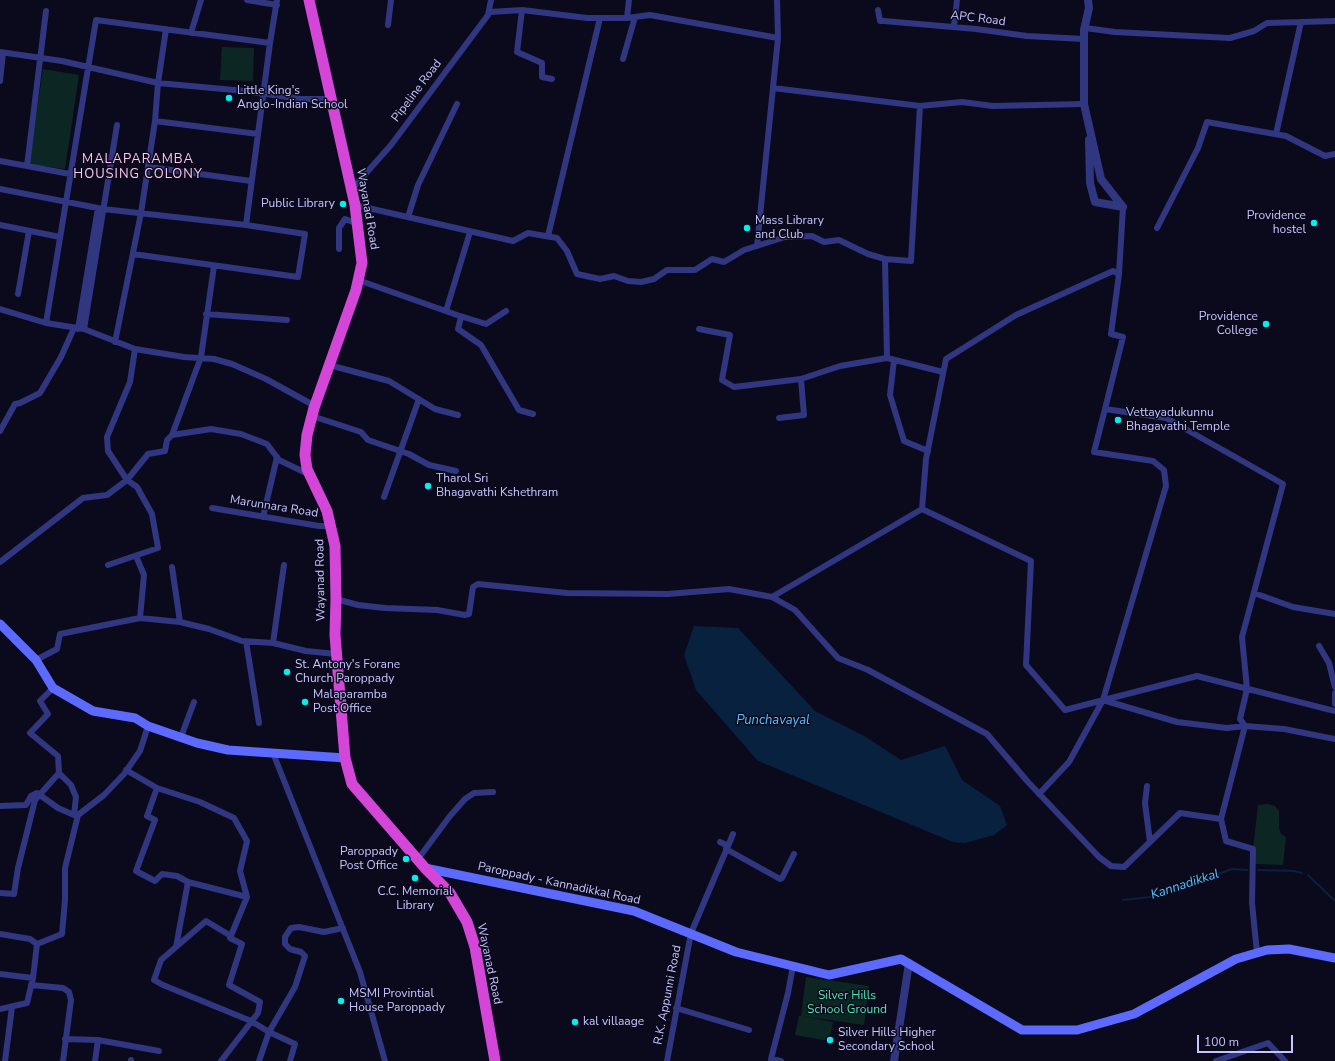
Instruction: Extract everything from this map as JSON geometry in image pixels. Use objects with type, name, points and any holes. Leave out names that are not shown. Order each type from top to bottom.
[{"type":"highway","name":"Wayanad Road","points":[[309,0],[330,98],[352,189],[358,224],[362,263],[358,280],[314,411],[305,455],[310,475],[327,511],[332,526],[336,598],[336,654],[344,758],[352,784],[422,864],[450,893],[467,922],[475,947],[495,1061]]},
{"type":"main road","points":[[0,624],[36,660],[53,688],[93,711],[135,718],[148,726],[181,738],[228,750],[344,758]]},
{"type":"main road","name":"Paroppady - Kannadikkal Road","points":[[422,864],[634,911],[736,952],[829,975],[901,959],[1022,1030],[1077,1030],[1134,1014],[1236,959],[1267,950],[1289,949],[1335,958]]},
{"type":"street","points":[[191,33],[201,0]]},
{"type":"street","points":[[246,225],[270,43],[277,2],[248,0]]},
{"type":"street","points":[[388,25],[391,0]]},
{"type":"street","points":[[491,0],[490,12],[522,10],[587,18],[627,18],[650,14],[750,34],[778,38]]},
{"type":"street","points":[[627,18],[629,0]]},
{"type":"street","points":[[757,246],[778,38],[777,0]]},
{"type":"street","points":[[954,26],[956,0]]},
{"type":"street","points":[[1039,794],[1069,762],[1103,700],[1166,486],[1164,470],[1153,461],[1094,452],[1123,337],[1110,334],[1119,274],[1123,208],[1101,179],[1084,104],[1084,38],[1089,8],[1088,0]]},
{"type":"street","points":[[522,10],[518,52],[542,63],[542,77],[552,79]]},
{"type":"street","name":"APC Road","points":[[878,10],[880,21],[954,26],[1027,36],[1084,38]]},
{"type":"street","points":[[27,166],[46,11]]},
{"type":"street","name":"Pipeline Road","points":[[352,189],[390,145],[490,12]]},
{"type":"street","points":[[623,59],[635,17]]},
{"type":"street","points":[[548,236],[600,18]]},
{"type":"street","points":[[46,323],[96,20],[270,43]]},
{"type":"street","points":[[1085,28],[1116,32],[1230,38],[1254,31],[1267,23],[1335,21]]},
{"type":"street","points":[[1276,134],[1301,22]]},
{"type":"street","points":[[115,342],[149,167],[158,83],[166,29]]},
{"type":"street","points":[[0,81],[2,52],[41,57],[88,66],[158,83],[300,98],[330,98]]},
{"type":"street","points":[[773,88],[920,106],[962,102],[993,106],[1084,104]]},
{"type":"street","points":[[408,217],[418,185],[457,104]]},
{"type":"street","points":[[355,205],[513,241],[528,233],[557,238],[567,251],[577,274],[600,279],[614,276],[628,281],[641,282],[654,279],[667,270],[695,270],[712,259],[724,262],[744,250],[785,237],[812,236],[824,242],[839,240],[868,254],[885,259],[911,261],[920,106]]},
{"type":"street","points":[[155,121],[258,134]]},
{"type":"street","points":[[1157,228],[1198,148],[1208,122],[1286,136],[1325,156],[1335,154]]},
{"type":"street","points":[[0,431],[15,404],[20,404],[40,392],[79,329],[117,125]]},
{"type":"street","points":[[1089,127],[1090,183],[1094,202],[1123,208]]},
{"type":"street","points":[[0,161],[70,174]]},
{"type":"street","points":[[149,167],[251,181]]},
{"type":"street","points":[[0,189],[101,209],[246,225],[305,234],[298,277],[133,254]]},
{"type":"street","points":[[339,249],[339,228],[345,219],[358,224]]},
{"type":"street","points":[[0,225],[60,237]]},
{"type":"street","points":[[18,294],[30,231]]},
{"type":"street","points":[[446,312],[470,232]]},
{"type":"street","points":[[885,259],[887,358]]},
{"type":"street","points":[[0,562],[83,498],[107,494],[127,480],[148,454],[165,451],[167,440],[172,435],[200,357],[214,266]]},
{"type":"street","points":[[922,509],[928,451],[946,359],[1016,315],[1113,271],[1119,274]]},
{"type":"street","points":[[358,280],[446,312],[486,324],[506,311]]},
{"type":"street","points":[[0,308],[46,323],[79,329],[135,349],[184,357],[200,357],[232,364],[266,379],[314,411],[361,432],[368,440],[400,451],[429,464],[456,471]]},
{"type":"street","points":[[206,314],[287,320]]},
{"type":"street","points":[[461,316],[458,329],[482,346],[519,410],[533,414]]},
{"type":"street","points":[[699,329],[730,335],[722,380],[734,387],[801,379],[840,366],[887,358],[943,372]]},
{"type":"street","points":[[108,565],[158,548],[152,514],[137,487],[127,480],[108,451],[107,438],[130,382],[135,349]]},
{"type":"street","points":[[894,360],[890,395],[904,441],[928,451]]},
{"type":"street","points":[[329,365],[389,381],[435,409],[458,415]]},
{"type":"street","points":[[779,418],[804,415],[801,379]]},
{"type":"street","points":[[384,497],[419,399]]},
{"type":"street","points":[[1106,408],[1166,418],[1283,484],[1242,637],[1247,689],[1240,719],[1245,726]]},
{"type":"street","points":[[172,435],[211,429],[241,434],[267,444],[279,460],[310,475]]},
{"type":"street","points":[[263,517],[277,457]]},
{"type":"street","name":"Marunnara Road","points":[[212,508],[263,517],[332,526]]},
{"type":"street","points":[[922,509],[1031,561],[1026,665],[1065,710],[1197,676],[1335,711]]},
{"type":"street","points":[[772,597],[922,509]]},
{"type":"street","points":[[136,556],[144,575],[140,618]]},
{"type":"street","points":[[274,643],[284,565]]},
{"type":"street","points":[[172,568],[180,622]]},
{"type":"street","points":[[336,598],[358,605],[385,608],[437,610],[465,615],[469,614],[473,587],[478,584],[567,593],[668,594],[729,589],[772,597],[795,610],[838,658],[868,670],[987,734],[1039,794],[1099,857],[1112,866],[1124,867],[1180,813],[1221,819]]},
{"type":"street","points":[[1254,593],[1293,606],[1335,614]]},
{"type":"street","points":[[36,660],[57,649],[60,634],[140,618],[180,622],[246,641],[274,643],[312,652],[336,654]]},
{"type":"street","points":[[246,641],[259,723]]},
{"type":"street","points":[[1319,646],[1329,663],[1335,687]]},
{"type":"street","points":[[37,944],[62,934],[65,900],[65,868],[76,815],[76,797],[71,786],[59,773],[58,756],[30,733],[48,714],[40,701],[53,688]]},
{"type":"street","points":[[1335,693],[1335,704]]},
{"type":"street","points":[[1103,700],[1177,722],[1227,728],[1245,726],[1284,729],[1335,739]]},
{"type":"street","points":[[181,738],[194,702]]},
{"type":"street","points":[[76,815],[104,795],[126,770],[140,751],[148,726]]},
{"type":"street","points":[[1245,726],[1221,819],[1226,841],[1253,849],[1252,903],[1257,953]]},
{"type":"street","points":[[273,753],[360,972],[385,1061]]},
{"type":"street","points":[[126,770],[157,788],[200,802],[234,818],[247,841],[240,871],[247,897],[231,936]]},
{"type":"street","points":[[0,893],[14,894],[18,868],[35,800],[59,773]]},
{"type":"street","points":[[1147,786],[1145,803],[1150,842]]},
{"type":"street","points":[[157,788],[147,816],[155,820],[136,871],[155,880],[162,874],[177,876],[188,882],[247,897]]},
{"type":"street","points":[[422,864],[450,816],[464,799],[474,793],[493,792]]},
{"type":"street","points":[[0,806],[26,805],[33,794],[40,794],[58,808],[76,815]]},
{"type":"street","name":"R.K. Appunni Road","points":[[667,1061],[691,933],[733,834]]},
{"type":"street","points":[[720,842],[727,848],[780,878],[782,878],[794,854]]},
{"type":"street","points":[[176,946],[188,882]]},
{"type":"street","points":[[221,1061],[251,1021],[258,1013],[260,1002],[229,985],[242,944],[230,938],[231,936],[206,921],[160,960],[154,980],[251,1021],[269,1032],[295,1044],[290,1061]]},
{"type":"street","points":[[259,1061],[269,1032],[295,987],[306,956],[301,952],[290,949],[285,944],[285,937],[291,928],[299,927],[324,932],[343,928]]},
{"type":"street","points":[[0,934],[30,939],[37,944]]},
{"type":"street","points":[[0,1009],[27,1003],[33,978],[37,944]]},
{"type":"street","points":[[894,1061],[909,963]]},
{"type":"street","points":[[781,1061],[771,1058],[788,993],[793,966]]},
{"type":"street","points":[[0,974],[33,978]]},
{"type":"street","points":[[31,985],[63,988],[69,992],[70,1000],[63,1061]]},
{"type":"street","points":[[5,1061],[12,1007]]},
{"type":"street","points":[[676,1008],[749,1030]]},
{"type":"street","points":[[65,1039],[98,1040],[160,1051]]},
{"type":"street","points":[[95,1061],[98,1040]]},
{"type":"street","points":[[1216,1061],[1268,1043],[1285,1061]]},
{"type":"green space","points":[[222,47],[254,48],[253,81],[220,80]]},
{"type":"green space","points":[[43,69],[79,75],[65,169],[29,164]]},
{"type":"green space","points":[[1268,804],[1275,806],[1279,811],[1279,828],[1281,834],[1286,837],[1283,865],[1255,864],[1253,849],[1258,805]]},
{"type":"green space","name":"Silver Hills School Ground","points":[[806,977],[869,986],[864,1025],[802,1016],[833,1022],[829,1041],[795,1035],[799,1016],[801,1016]]},
{"type":"water","name":"Punchavayal","points":[[694,626],[738,628],[815,711],[866,737],[901,760],[945,746],[962,780],[1000,806],[1007,825],[994,835],[965,843],[953,842],[758,761],[696,690],[684,655]]},
{"type":"waterway","name":"Kannadikkal","points":[[1123,900],[1159,896],[1232,869],[1247,870]]},
{"type":"waterway","name":"Kannadikkal","points":[[1258,870],[1294,871],[1302,873]]},
{"type":"waterway","name":"Kannadikkal","points":[[1308,875],[1335,901]]},
{"type":"place","name":"Little King's Anglo-Indian School","points":[[229,98]]},
{"type":"place","name":"Public Library","points":[[343,204]]},
{"type":"place","name":"Providence hostel","points":[[1314,223]]},
{"type":"place","name":"Mass Library and Club","points":[[747,228]]},
{"type":"place","name":"Providence College","points":[[1266,324]]},
{"type":"place","name":"Vettayadukunnu Bhagavathi Temple","points":[[1118,420]]},
{"type":"place","name":"Tharol Sri Bhagavathi Kshethram","points":[[428,486]]},
{"type":"place","name":"St. Antony's Forane Church Paroppady","points":[[287,672]]},
{"type":"place","name":"Malaparamba Post Office","points":[[305,702]]},
{"type":"place","name":"Paroppady Post Office","points":[[406,859]]},
{"type":"place","name":"C.C. Memorial Library","points":[[415,878]]},
{"type":"place","name":"MSMI Provintial House Paroppady","points":[[341,1001]]},
{"type":"place","name":"kal villaage","points":[[575,1022]]},
{"type":"place","name":"Silver Hills Higher Secondary School","points":[[830,1040]]},
{"type":"district","name":"MALAPARAMBA HOUSING COLONY","points":[[138,168]]}]
